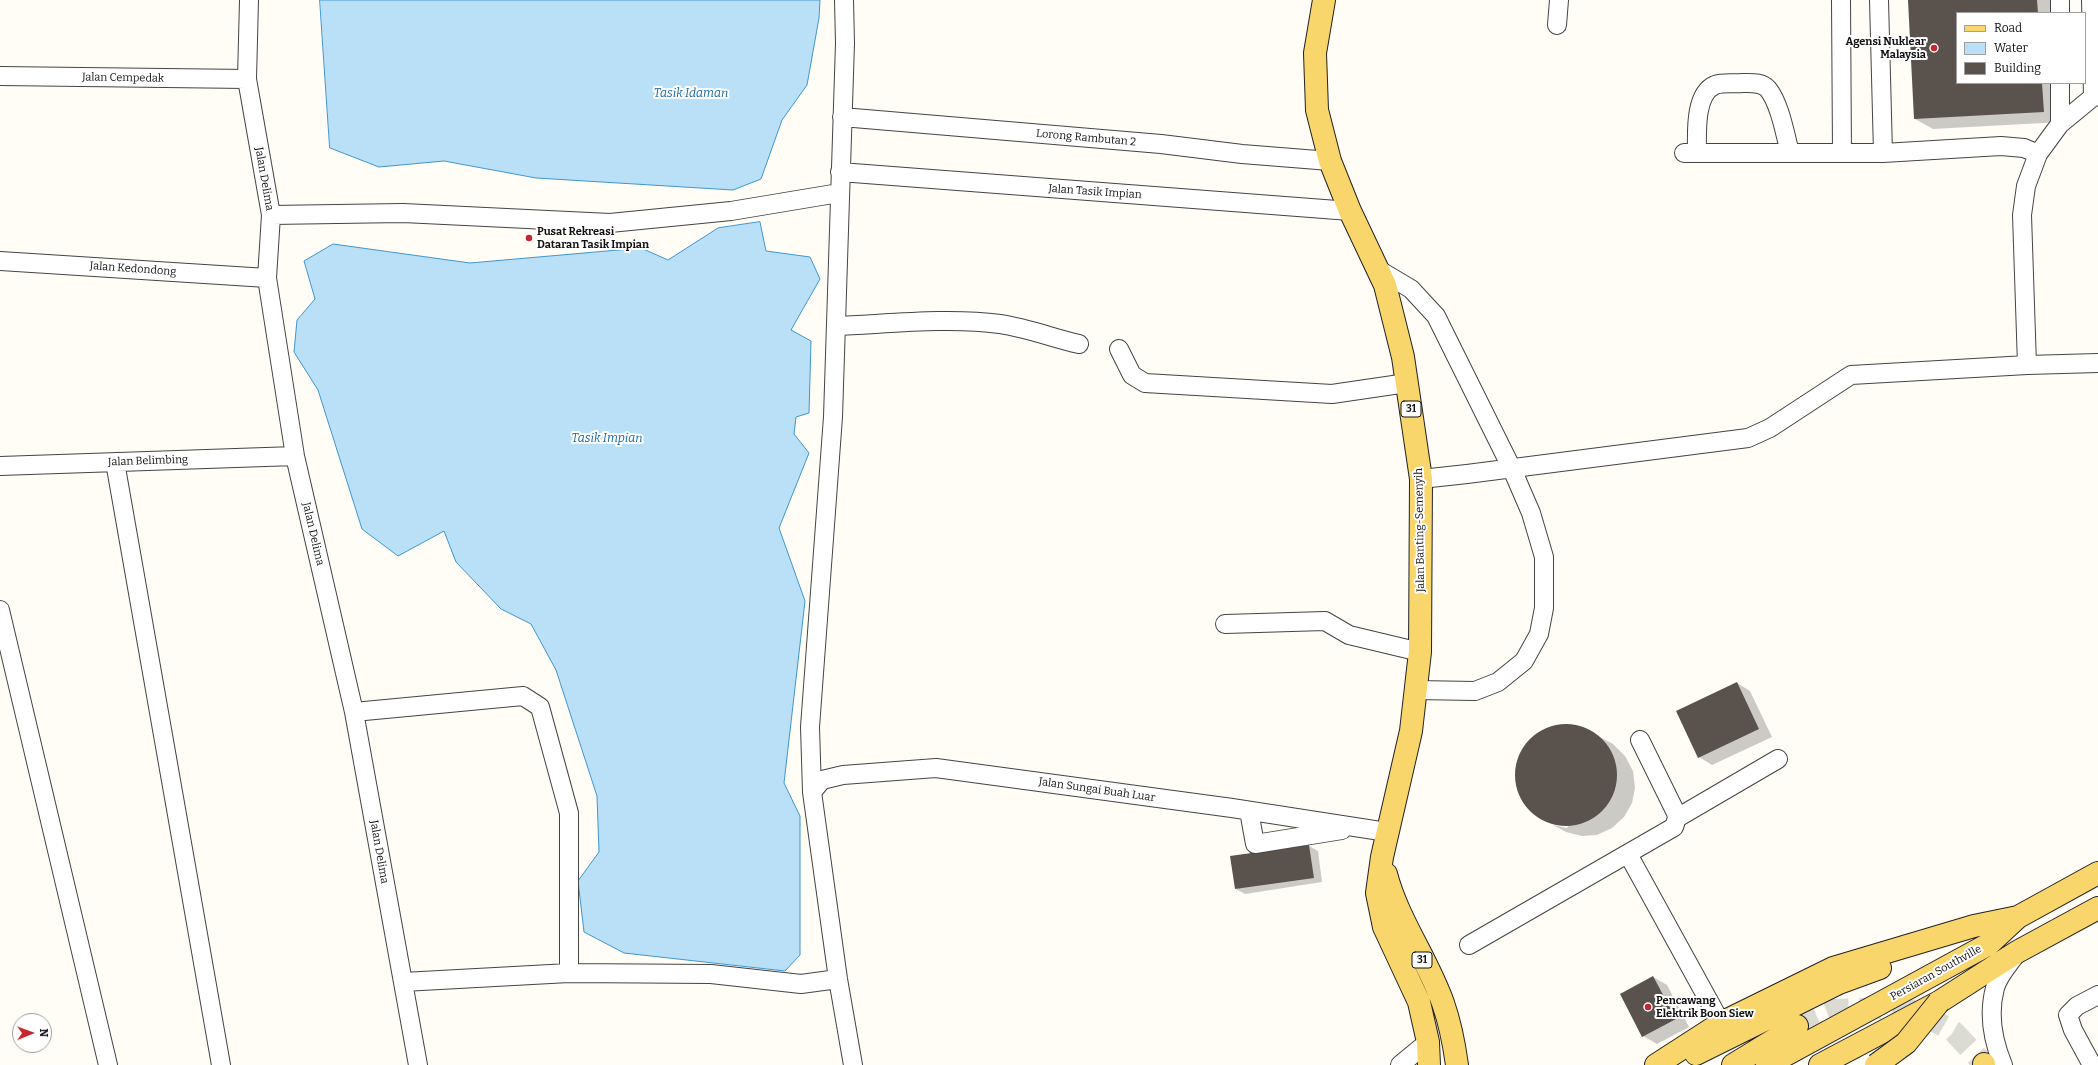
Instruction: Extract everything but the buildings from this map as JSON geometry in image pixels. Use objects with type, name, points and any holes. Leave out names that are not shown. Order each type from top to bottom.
[{"type":"main road","name":"Jalan Banting-Semenyih","points":[[1324,0],[1316,53],[1317,110],[1330,161],[1350,211],[1385,285],[1403,357],[1421,479],[1420,652],[1416,690],[1411,730],[1387,832],[1377,893],[1384,927],[1418,1002],[1428,1042],[1429,1065]]},
{"type":"main road","name":"Jalan Banting-Semenyih","points":[[1382,857],[1393,898],[1442,1002],[1453,1037],[1457,1065]]},
{"type":"main road","name":"Persiaran Southville","points":[[1767,1065],[1989,944],[2018,917],[2098,873]]},
{"type":"main road","name":"Persiaran Southville","points":[[1820,1065],[1938,1002],[2017,952],[2098,908]]},
{"type":"main road","points":[[1656,1065],[1721,1023],[1833,968],[1974,926],[2018,917]]},
{"type":"main road","points":[[1680,1065],[1695,1054],[1839,983],[2018,917]]},
{"type":"main road","points":[[1876,1065],[1906,1042],[1938,1002]]},
{"type":"main road","points":[[1732,1065],[1797,1026]]},
{"type":"street","name":"Jalan Delima","points":[[249,0],[247,79],[271,215],[267,278],[295,456],[354,712],[418,1065]]},
{"type":"street","points":[[844,0],[845,43],[833,417],[810,727],[812,792],[838,979],[853,1065]]},
{"type":"street","points":[[1558,25],[1559,0]]},
{"type":"street","points":[[1841,0],[1842,153]]},
{"type":"street","points":[[1879,0],[1883,153]]},
{"type":"street","points":[[2060,0],[2060,12]]},
{"type":"street","points":[[2027,365],[2022,216],[2026,186],[2038,154],[2060,124],[2096,96],[2091,0]]},
{"type":"street","name":"Jalan Cempedak","points":[[0,76],[247,79]]},
{"type":"street","points":[[1790,153],[1780,114],[1771,94],[1763,85],[1756,83],[1719,84],[1714,86],[1705,94],[1698,112],[1690,153],[1790,153],[1883,153],[2002,146],[2024,148],[2038,154]]},
{"type":"street","points":[[2060,84],[2060,124]]},
{"type":"street","name":"Lorong Rambutan 2","points":[[842,117],[1138,142],[1242,154],[1330,161]]},
{"type":"street","name":"Jalan Tasik Impian","points":[[840,172],[1350,211]]},
{"type":"street","points":[[271,215],[403,212],[610,223],[731,211],[839,193]]},
{"type":"street","name":"Jalan Kedondong","points":[[0,260],[267,278]]},
{"type":"street","points":[[1379,270],[1411,289],[1436,316],[1512,469],[1531,513],[1544,557],[1544,608],[1539,634],[1524,661],[1498,682],[1475,691],[1416,690]]},
{"type":"street","points":[[836,326],[949,322],[999,324],[1044,334],[1079,344]]},
{"type":"street","points":[[1119,348],[1132,375],[1145,383],[1332,394],[1407,383]]},
{"type":"street","points":[[1421,479],[1512,469],[1748,438],[1770,428],[1851,375],[2027,365],[2098,364]]},
{"type":"street","name":"Jalan Belimbing","points":[[0,466],[295,456]]},
{"type":"street","points":[[115,462],[221,1065]]},
{"type":"street","points":[[0,610],[108,1065]]},
{"type":"street","points":[[1225,624],[1325,621],[1349,635],[1420,652]]},
{"type":"street","points":[[354,712],[523,696],[540,707],[569,813],[569,973]]},
{"type":"street","points":[[1640,740],[1677,818]]},
{"type":"street","points":[[1469,945],[1670,830],[1674,827],[1677,818],[1778,759]]},
{"type":"street","name":"Jalan Sungai Buah Luar","points":[[812,792],[822,780],[843,774],[936,768],[1249,811],[1387,832]]},
{"type":"street","points":[[1249,811],[1255,844],[1359,828]]},
{"type":"street","points":[[1628,854],[1721,1023]]},
{"type":"street","points":[[1991,1065],[1997,1050],[1992,1024],[1995,987],[2017,952]]},
{"type":"street","points":[[403,982],[569,973],[711,974],[801,984],[838,979]]},
{"type":"street","points":[[2092,1065],[2073,1030],[2068,1015],[2076,1006],[2098,995]]},
{"type":"street","points":[[1400,1065],[1428,1042]]},
{"type":"water","name":"Tasik Idaman","points":[[320,0],[820,0],[819,18],[807,85],[782,120],[761,179],[733,190],[536,178],[444,161],[379,167],[330,148]]},
{"type":"water","name":"Tasik Impian","points":[[760,222],[766,251],[810,257],[820,279],[791,330],[811,341],[809,413],[796,417],[794,434],[809,453],[779,528],[805,601],[784,783],[800,816],[800,955],[785,971],[624,953],[584,932],[578,881],[599,852],[597,796],[556,670],[531,624],[501,609],[456,562],[444,531],[398,556],[362,529],[318,390],[294,352],[297,320],[315,299],[304,261],[333,244],[470,263],[641,248],[668,260],[718,228]]},
{"type":"tunnel","points":[[1797,1026],[1835,1010],[1880,1008],[1917,1011],[1954,1032],[1984,1064]]},
{"type":"place","name":"Agensi Nuklear Malaysia","points":[[1934,48]]},
{"type":"place","name":"Pusat Rekreasi Dataran Tasik Impian","points":[[529,238]]},
{"type":"place","name":"Pencawang Elektrik Boon Siew","points":[[1648,1007]]}]
